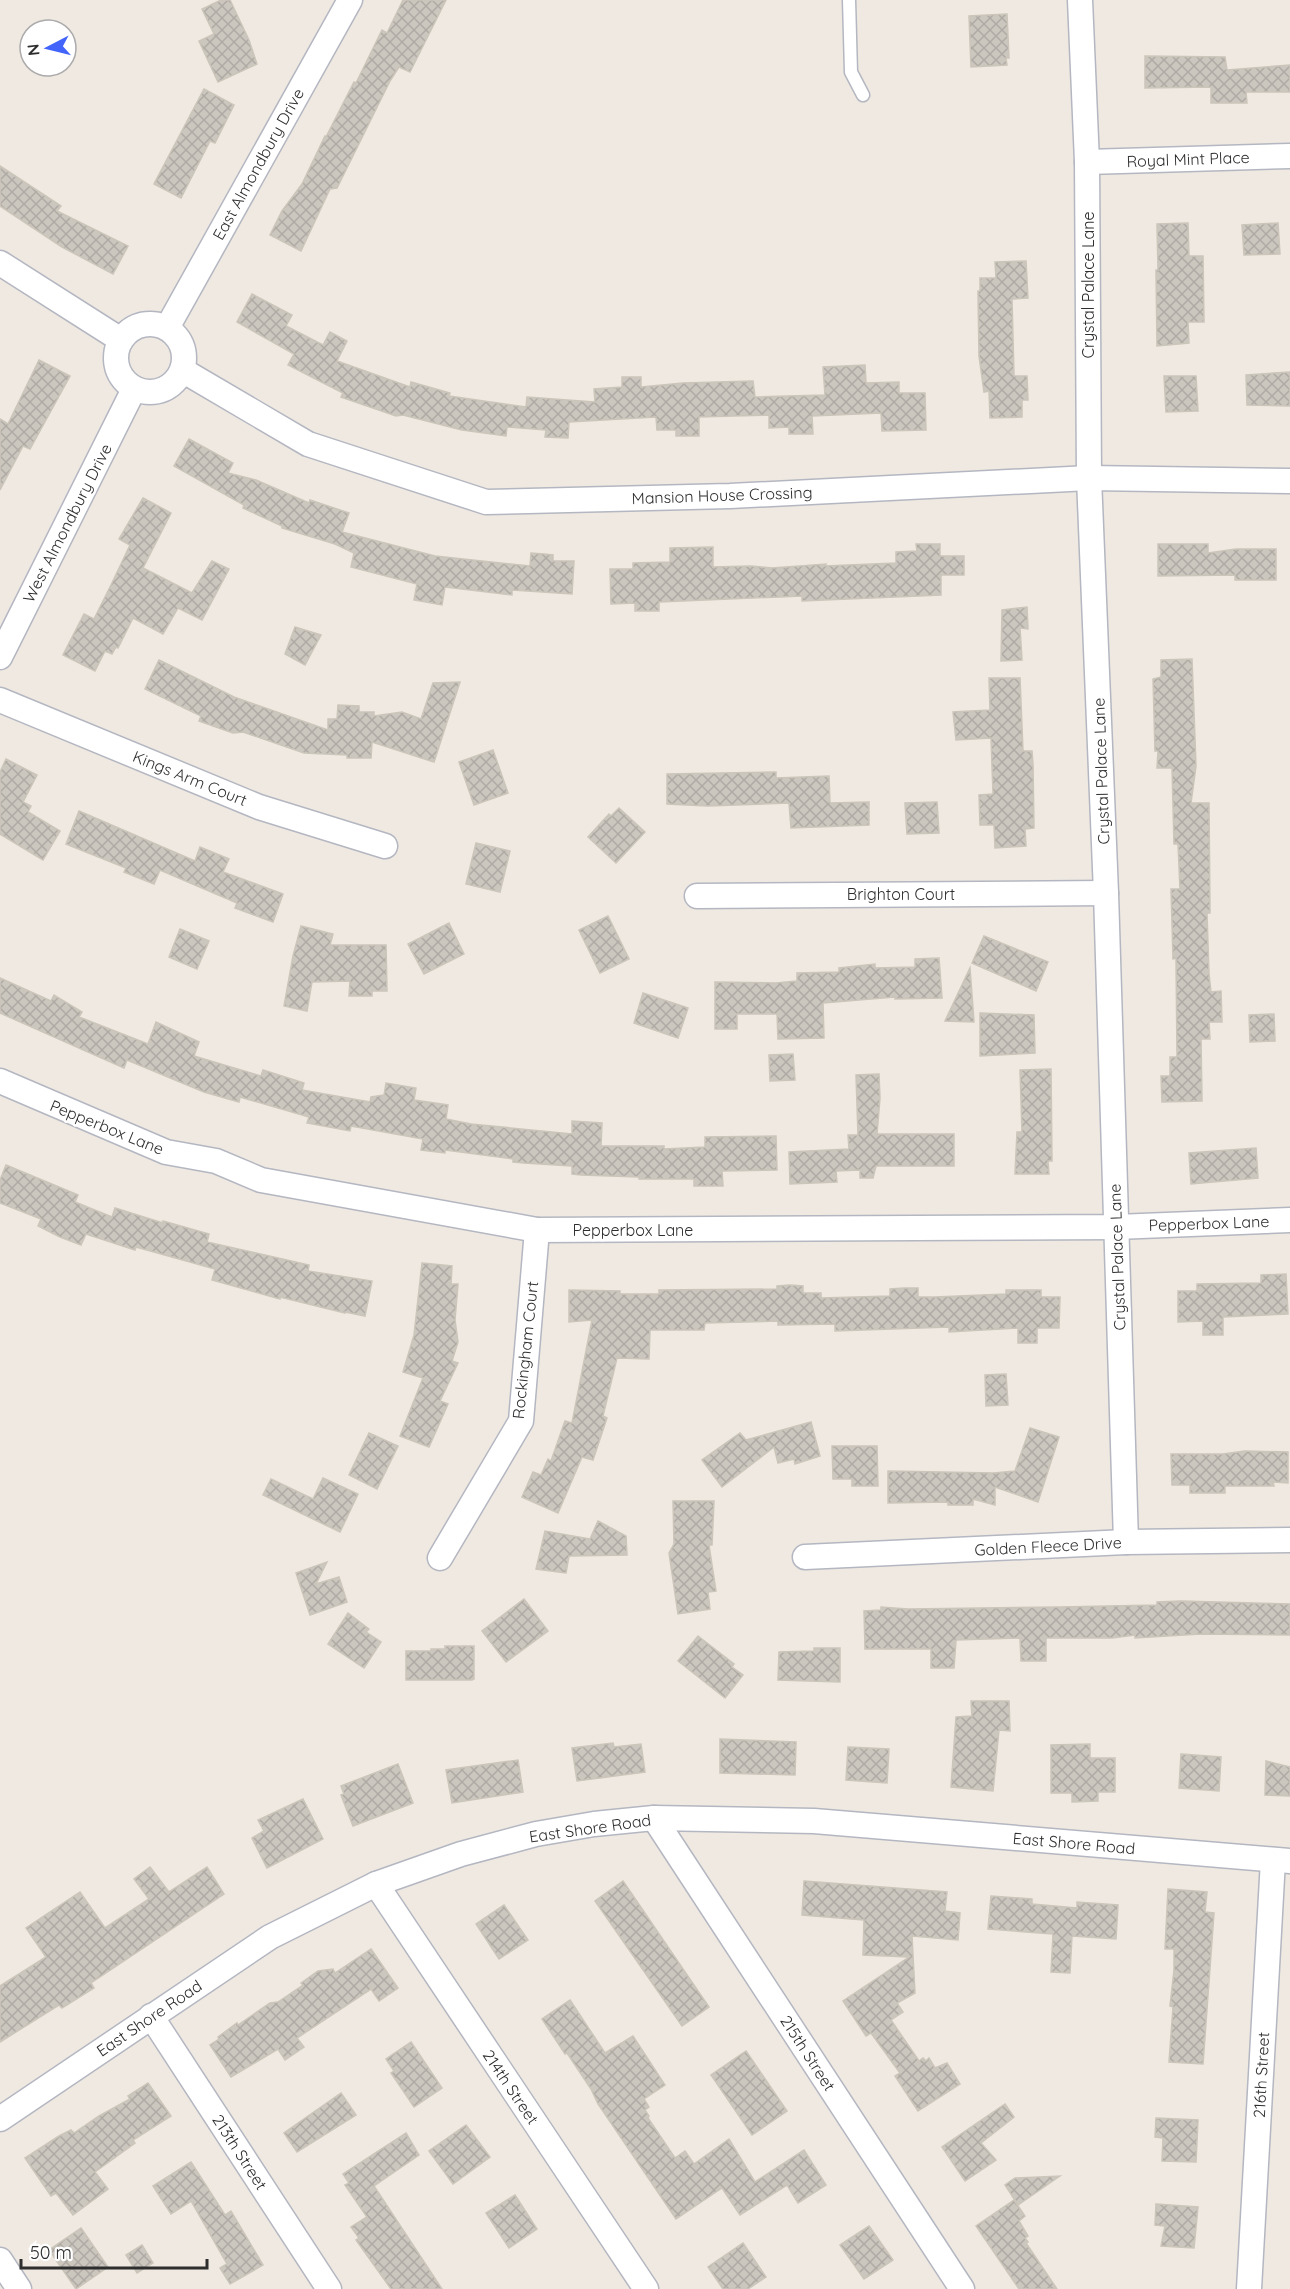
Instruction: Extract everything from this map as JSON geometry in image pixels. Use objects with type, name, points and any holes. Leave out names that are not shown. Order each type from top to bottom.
[{"type":"street","name":"Crystal Palace Lane","points":[[1080,0],[1087,162],[1089,478],[1106,893],[1126,1542]]},
{"type":"street","name":"East Almondbury Drive","points":[[167,328],[340,3]]},
{"type":"street","name":"Royal Mint Place","points":[[1087,162],[1290,156]]},
{"type":"street","points":[[0,263],[121,340]]},
{"type":"street","points":[[147,324],[167,328],[181,342],[184,351],[182,370],[176,381],[168,388],[157,392],[134,389],[125,382],[116,362],[116,350],[121,340],[128,332],[147,324]]},
{"type":"street","name":"Mansion House Crossing","points":[[182,370],[308,444],[486,502],[730,496],[1089,478],[1290,481]]},
{"type":"street","name":"West Almondbury Drive","points":[[0,657],[134,389]]},
{"type":"street","name":"Kings Arm Court","points":[[0,700],[259,807],[385,846]]},
{"type":"street","name":"Brighton Court","points":[[697,896],[1106,893]]},
{"type":"street","name":"Pepperbox Lane","points":[[0,1081],[166,1152],[216,1161],[261,1180],[537,1230],[1116,1227],[1290,1220]]},
{"type":"street","name":"Rockingham Court","points":[[440,1558],[521,1421],[537,1230]]},
{"type":"street","name":"Golden Fleece Drive","points":[[805,1557],[1126,1542],[1290,1540]]},
{"type":"street","name":"East Shore Road","points":[[0,2119],[270,1936],[376,1884],[461,1854],[536,1834],[594,1824],[654,1818],[814,1821],[1281,1861]]},
{"type":"street","name":"215th Street","points":[[654,1818],[962,2289]]},
{"type":"street","name":"216th Street","points":[[1248,2289],[1281,1861]]},
{"type":"street","name":"214th Street","points":[[376,1884],[646,2289]]},
{"type":"street","name":"213th Street","points":[[151,2016],[329,2289]]},
{"type":"street","points":[[0,2260],[19,2289]]},
{"type":"lane","points":[[849,0],[851,72],[862,95]]},
{"type":"building","points":[[221,0],[230,0],[249,40],[257,64],[218,82],[199,41],[214,34],[202,9]]},
{"type":"building","points":[[403,0],[446,0],[410,72],[399,67],[390,81],[337,188],[330,189],[301,251],[270,235],[282,211],[302,184],[382,30],[387,33]]},
{"type":"building","points":[[1007,14],[1009,58],[1006,58],[1007,65],[971,67],[969,16]]},
{"type":"building","points":[[1145,56],[1225,57],[1227,70],[1290,65],[1290,92],[1246,92],[1247,103],[1211,103],[1211,87],[1145,88]]},
{"type":"building","points":[[204,89],[234,105],[215,143],[210,141],[181,198],[154,184]]},
{"type":"building","points":[[0,166],[61,206],[57,211],[128,246],[113,274],[62,247],[0,206]]},
{"type":"building","points":[[1188,223],[1189,256],[1203,256],[1204,322],[1188,322],[1189,343],[1157,346],[1157,224]]},
{"type":"building","points":[[1278,223],[1280,254],[1244,255],[1242,225]]},
{"type":"building","points":[[1026,261],[1028,298],[1012,299],[1014,376],[1027,376],[1028,400],[1022,400],[1022,417],[990,418],[989,391],[984,392],[979,356],[978,291],[980,291],[980,278],[996,278],[995,262]]},
{"type":"building","points":[[252,294],[292,315],[286,326],[323,345],[330,332],[347,341],[337,361],[410,387],[411,382],[450,393],[449,396],[526,407],[527,397],[595,402],[594,389],[622,387],[622,377],[641,377],[641,387],[753,381],[755,397],[825,395],[823,367],[865,365],[866,383],[899,382],[899,393],[925,393],[926,430],[882,431],[881,413],[812,416],[813,434],[789,434],[789,427],[769,428],[769,415],[699,417],[699,436],[676,436],[676,430],[657,430],[656,417],[569,422],[568,438],[545,437],[546,430],[507,427],[506,436],[462,430],[403,415],[396,416],[341,397],[343,393],[288,365],[294,354],[237,322]]},
{"type":"building","points":[[39,360],[70,376],[30,449],[23,446],[0,490],[0,419],[8,424]]},
{"type":"building","points":[[1290,372],[1290,406],[1247,405],[1246,375]]},
{"type":"building","points":[[1164,376],[1196,376],[1198,411],[1166,412]]},
{"type":"building","points":[[189,439],[233,463],[228,473],[256,480],[309,503],[310,500],[349,513],[342,532],[435,556],[530,566],[531,553],[553,555],[553,561],[574,561],[572,594],[512,590],[512,595],[445,587],[442,605],[414,600],[417,584],[351,567],[354,553],[335,544],[282,528],[243,508],[244,505],[174,466]]},
{"type":"building","points":[[143,498],[171,513],[143,568],[192,593],[212,561],[229,569],[202,620],[178,608],[163,634],[133,618],[118,648],[116,647],[112,654],[105,651],[95,671],[63,655],[84,614],[94,619],[130,545],[119,539]]},
{"type":"building","points":[[916,544],[940,544],[940,556],[964,556],[964,575],[941,575],[941,595],[802,601],[802,596],[659,602],[659,611],[635,611],[635,603],[611,604],[610,569],[633,569],[633,563],[670,562],[670,548],[713,547],[713,567],[772,568],[826,564],[825,566],[896,563],[896,552],[917,551]]},
{"type":"building","points":[[1158,544],[1208,544],[1208,553],[1236,549],[1276,549],[1276,580],[1235,580],[1235,575],[1158,576]]},
{"type":"building","points":[[1027,607],[1028,629],[1020,628],[1022,660],[1001,661],[1002,610]]},
{"type":"building","points":[[295,627],[321,635],[305,665],[285,654]]},
{"type":"building","points":[[1192,659],[1196,766],[1191,803],[1209,803],[1210,913],[1207,913],[1209,974],[1211,992],[1221,991],[1222,1022],[1209,1022],[1210,1039],[1201,1039],[1202,1101],[1162,1102],[1161,1076],[1170,1076],[1170,1057],[1177,1057],[1176,958],[1173,959],[1171,889],[1180,889],[1178,844],[1174,844],[1172,768],[1157,768],[1153,679],[1161,677],[1161,660]]},
{"type":"building","points":[[159,660],[234,697],[328,730],[328,719],[337,719],[338,705],[359,706],[359,712],[374,712],[374,716],[402,712],[421,719],[433,683],[460,682],[434,762],[372,742],[371,758],[347,758],[347,755],[304,753],[243,732],[233,733],[199,721],[201,716],[145,689]]},
{"type":"building","points":[[989,678],[1020,678],[1023,751],[1032,751],[1033,765],[1034,828],[1025,829],[1026,846],[995,848],[994,825],[980,825],[979,795],[993,794],[991,738],[956,740],[953,712],[990,710]]},
{"type":"building","points":[[493,750],[508,793],[474,805],[459,762]]},
{"type":"building","points":[[6,759],[37,775],[23,802],[31,806],[28,812],[60,831],[43,860],[0,834],[0,772]]},
{"type":"building","points":[[776,772],[776,778],[829,776],[830,803],[869,802],[869,825],[791,828],[789,803],[708,806],[667,804],[667,774]]},
{"type":"building","points":[[937,802],[939,833],[907,834],[905,803]]},
{"type":"building","points":[[619,808],[645,832],[616,863],[588,837],[609,814],[611,816]]},
{"type":"building","points":[[79,811],[195,861],[200,847],[229,859],[223,872],[283,894],[273,922],[235,908],[237,903],[160,870],[154,884],[124,872],[126,868],[66,844]]},
{"type":"building","points":[[476,843],[510,851],[500,892],[466,884]]},
{"type":"building","points":[[608,916],[629,959],[600,973],[579,930]]},
{"type":"building","points":[[449,923],[464,954],[424,974],[408,944]]},
{"type":"building","points":[[301,926],[333,934],[330,945],[386,945],[387,991],[372,991],[372,996],[349,996],[350,981],[312,982],[307,1011],[284,1006]]},
{"type":"building","points":[[180,929],[209,941],[197,969],[169,957]]},
{"type":"building","points":[[984,936],[1048,962],[1036,991],[972,963]]},
{"type":"building","points":[[939,958],[942,998],[895,999],[895,997],[823,1003],[824,1038],[778,1039],[777,1014],[737,1014],[737,1029],[715,1029],[715,982],[797,981],[797,973],[839,972],[839,968],[875,964],[875,968],[915,967],[915,959]]},
{"type":"building","points":[[970,968],[974,1022],[945,1021]]},
{"type":"building","points":[[0,978],[51,1001],[54,995],[82,1012],[79,1017],[148,1044],[156,1022],[199,1042],[194,1056],[261,1076],[263,1070],[304,1083],[302,1090],[370,1102],[371,1097],[384,1095],[386,1083],[416,1088],[414,1100],[448,1105],[446,1119],[471,1124],[572,1134],[572,1121],[602,1123],[601,1146],[664,1146],[664,1149],[705,1147],[705,1137],[776,1136],[777,1170],[722,1171],[723,1186],[694,1186],[694,1179],[639,1179],[639,1177],[581,1175],[572,1174],[572,1166],[513,1162],[513,1159],[445,1150],[445,1153],[421,1150],[423,1139],[351,1126],[350,1131],[307,1123],[309,1117],[240,1097],[239,1102],[204,1092],[127,1060],[124,1068],[0,1013]]},
{"type":"building","points":[[643,993],[688,1008],[678,1038],[634,1023]]},
{"type":"building","points":[[980,1013],[1034,1015],[1035,1053],[980,1056]]},
{"type":"building","points":[[1274,1014],[1275,1041],[1250,1042],[1249,1015]]},
{"type":"building","points":[[793,1054],[795,1080],[770,1081],[769,1055]]},
{"type":"building","points":[[1051,1069],[1052,1161],[1048,1161],[1049,1174],[1015,1174],[1017,1132],[1022,1132],[1020,1070]]},
{"type":"building","points":[[879,1074],[877,1134],[954,1134],[954,1166],[876,1166],[873,1178],[860,1178],[860,1170],[836,1171],[837,1182],[790,1184],[789,1152],[849,1149],[848,1135],[858,1135],[856,1075]]},
{"type":"building","points":[[1256,1148],[1258,1178],[1191,1184],[1189,1153]]},
{"type":"building","points":[[6,1165],[78,1195],[75,1202],[112,1217],[115,1208],[209,1234],[207,1242],[309,1265],[308,1271],[372,1281],[365,1316],[280,1297],[280,1299],[212,1280],[215,1269],[136,1247],[135,1250],[86,1234],[81,1245],[60,1237],[38,1226],[41,1219],[0,1203],[0,1180]]},
{"type":"building","points":[[422,1263],[452,1266],[451,1284],[458,1284],[455,1320],[458,1342],[452,1361],[458,1363],[440,1401],[448,1404],[429,1447],[400,1436],[423,1378],[403,1372],[414,1335]]},
{"type":"building","points":[[1286,1274],[1288,1314],[1223,1317],[1223,1335],[1203,1335],[1203,1321],[1178,1322],[1178,1291],[1197,1291],[1197,1284],[1261,1283],[1261,1275]]},
{"type":"building","points":[[777,1286],[803,1286],[803,1293],[821,1293],[821,1298],[890,1296],[890,1289],[904,1288],[918,1288],[918,1297],[1006,1294],[1006,1290],[1041,1290],[1041,1297],[1060,1297],[1059,1328],[1037,1328],[1037,1343],[1018,1343],[1018,1328],[949,1332],[949,1327],[835,1331],[835,1324],[778,1325],[778,1321],[705,1323],[704,1330],[650,1330],[649,1359],[617,1358],[603,1416],[607,1418],[593,1460],[582,1457],[558,1513],[522,1497],[533,1472],[541,1475],[548,1459],[551,1461],[565,1421],[572,1423],[592,1320],[569,1322],[569,1290],[659,1294],[659,1290],[777,1289]]},
{"type":"building","points":[[1006,1374],[1008,1405],[986,1406],[985,1375]]},
{"type":"building","points":[[811,1422],[820,1456],[795,1464],[794,1459],[778,1463],[774,1447],[722,1487],[702,1460],[740,1433],[746,1440]]},
{"type":"building","points":[[1030,1428],[1059,1437],[1038,1502],[995,1487],[995,1505],[973,1499],[973,1505],[948,1505],[948,1502],[888,1503],[888,1471],[994,1473],[1015,1471]]},
{"type":"building","points":[[369,1433],[398,1446],[377,1489],[349,1475]]},
{"type":"building","points":[[832,1446],[877,1446],[878,1486],[852,1486],[852,1479],[833,1479]]},
{"type":"building","points":[[1245,1451],[1288,1452],[1288,1483],[1273,1482],[1274,1486],[1225,1486],[1225,1493],[1190,1493],[1190,1485],[1172,1485],[1171,1454],[1223,1454]]},
{"type":"building","points":[[323,1478],[358,1494],[340,1532],[263,1495],[271,1479],[313,1499]]},
{"type":"building","points":[[673,1501],[714,1501],[712,1545],[709,1545],[716,1591],[708,1592],[710,1609],[678,1614],[669,1553],[674,1544]]},
{"type":"building","points":[[598,1521],[626,1536],[627,1555],[569,1556],[566,1573],[536,1569],[545,1531],[590,1539]]},
{"type":"building","points":[[327,1562],[316,1584],[339,1577],[347,1602],[310,1615],[296,1573]]},
{"type":"building","points":[[524,1599],[548,1631],[506,1662],[482,1631]]},
{"type":"building","points":[[1157,1602],[1290,1604],[1290,1635],[1201,1634],[1135,1638],[1135,1635],[1112,1638],[1046,1638],[1046,1661],[1021,1661],[1020,1638],[956,1640],[954,1668],[931,1668],[931,1649],[865,1649],[864,1611],[881,1610],[881,1607],[908,1609],[1061,1607],[1157,1605]]},
{"type":"building","points":[[348,1613],[369,1629],[366,1632],[381,1642],[364,1668],[328,1644]]},
{"type":"building","points":[[698,1636],[734,1664],[732,1667],[743,1675],[725,1698],[678,1661]]},
{"type":"building","points":[[445,1646],[474,1646],[474,1679],[406,1680],[406,1651],[431,1651],[431,1649],[445,1649]]},
{"type":"building","points":[[814,1648],[840,1648],[840,1682],[778,1680],[779,1652],[814,1651]]},
{"type":"building","points":[[971,1701],[1009,1701],[1010,1731],[999,1730],[993,1791],[951,1787],[956,1717],[972,1716]]},
{"type":"building","points":[[720,1739],[796,1742],[795,1775],[720,1773]]},
{"type":"building","points":[[613,1743],[614,1747],[641,1744],[645,1772],[577,1781],[572,1748]]},
{"type":"building","points":[[1090,1744],[1090,1758],[1115,1758],[1115,1792],[1098,1792],[1098,1801],[1072,1802],[1072,1793],[1051,1793],[1051,1745]]},
{"type":"building","points":[[848,1747],[889,1749],[887,1783],[846,1780]]},
{"type":"building","points":[[1181,1754],[1221,1757],[1219,1791],[1179,1788]]},
{"type":"building","points":[[518,1760],[523,1792],[452,1803],[446,1770]]},
{"type":"building","points":[[1266,1761],[1290,1767],[1290,1796],[1265,1795]]},
{"type":"building","points":[[398,1764],[413,1803],[353,1826],[341,1795],[344,1794],[341,1786]]},
{"type":"building","points":[[303,1799],[323,1839],[267,1868],[252,1838],[264,1831],[258,1820]]},
{"type":"building","points":[[150,1867],[169,1892],[207,1867],[224,1894],[91,1983],[94,1988],[62,2008],[59,2005],[0,2042],[0,1986],[46,1957],[26,1928],[80,1892],[105,1928],[149,1899],[134,1879]]},
{"type":"building","points":[[623,1881],[709,2007],[682,2026],[595,1901]]},
{"type":"building","points":[[804,1881],[947,1892],[945,1911],[960,1913],[958,1940],[912,1936],[915,1993],[897,2003],[903,2012],[891,2020],[919,2061],[923,2058],[926,2061],[929,2058],[935,2068],[947,2063],[960,2084],[918,2111],[895,2076],[900,2073],[871,2033],[866,2036],[843,2001],[909,1957],[863,1955],[864,1920],[802,1915]]},
{"type":"building","points":[[1168,1889],[1207,1892],[1205,1912],[1214,1913],[1203,2064],[1169,2062],[1174,1949],[1165,1949]]},
{"type":"building","points":[[991,1896],[1032,1899],[1032,1904],[1077,1908],[1077,1902],[1118,1905],[1116,1939],[1072,1936],[1070,1973],[1051,1972],[1053,1934],[988,1929]]},
{"type":"building","points":[[504,1905],[528,1940],[499,1959],[476,1924]]},
{"type":"building","points":[[371,1949],[398,1988],[379,2001],[371,1989],[297,2038],[304,2047],[285,2060],[278,2049],[231,2077],[210,2045],[219,2039],[218,2037],[270,2003],[278,2002],[303,1985],[301,1983],[318,1971],[333,1969],[335,1973]]},
{"type":"building","points":[[570,2000],[605,2053],[633,2036],[665,2085],[644,2099],[649,2107],[645,2110],[675,2158],[685,2151],[694,2164],[729,2139],[755,2182],[804,2150],[826,2185],[798,2203],[787,2185],[740,2215],[722,2188],[676,2219],[598,2104],[591,2089],[567,2053],[565,2054],[542,2019]]},
{"type":"building","points":[[411,2042],[442,2088],[414,2107],[391,2073],[394,2071],[386,2059]]},
{"type":"building","points":[[746,2051],[787,2111],[752,2135],[711,2075]]},
{"type":"building","points":[[148,2083],[171,2116],[133,2140],[135,2143],[95,2172],[108,2189],[73,2215],[56,2193],[51,2196],[25,2158],[59,2136],[71,2130],[74,2133],[130,2099],[128,2096]]},
{"type":"building","points":[[341,2093],[356,2115],[297,2152],[284,2133]]},
{"type":"building","points":[[1005,2104],[1014,2117],[981,2143],[996,2160],[965,2181],[942,2147]]},
{"type":"building","points":[[1156,2118],[1198,2120],[1196,2162],[1162,2161],[1163,2138],[1155,2137]]},
{"type":"building","points":[[466,2125],[490,2157],[453,2184],[429,2151]]},
{"type":"building","points":[[406,2133],[419,2155],[374,2186],[442,2289],[391,2289],[356,2240],[359,2238],[351,2227],[367,2217],[345,2185],[349,2183],[343,2174]]},
{"type":"building","points":[[191,2162],[225,2215],[231,2211],[263,2265],[230,2284],[220,2268],[227,2264],[191,2201],[171,2214],[153,2186]]},
{"type":"building","points":[[1060,2176],[1018,2205],[1005,2185],[1015,2178]]},
{"type":"building","points":[[515,2195],[537,2229],[509,2248],[486,2213]]},
{"type":"building","points":[[1014,2200],[1025,2216],[1019,2221],[1028,2236],[1025,2238],[1028,2242],[1026,2243],[1057,2289],[1019,2289],[976,2226]]},
{"type":"building","points":[[1156,2204],[1198,2207],[1194,2248],[1161,2246],[1165,2226],[1155,2225]]},
{"type":"building","points":[[869,2226],[893,2260],[864,2279],[840,2245]]},
{"type":"building","points":[[81,2228],[108,2267],[76,2289],[49,2250]]},
{"type":"building","points":[[743,2243],[766,2277],[748,2289],[723,2289],[708,2267]]},
{"type":"building","points":[[142,2245],[153,2263],[137,2273],[126,2255]]}]
